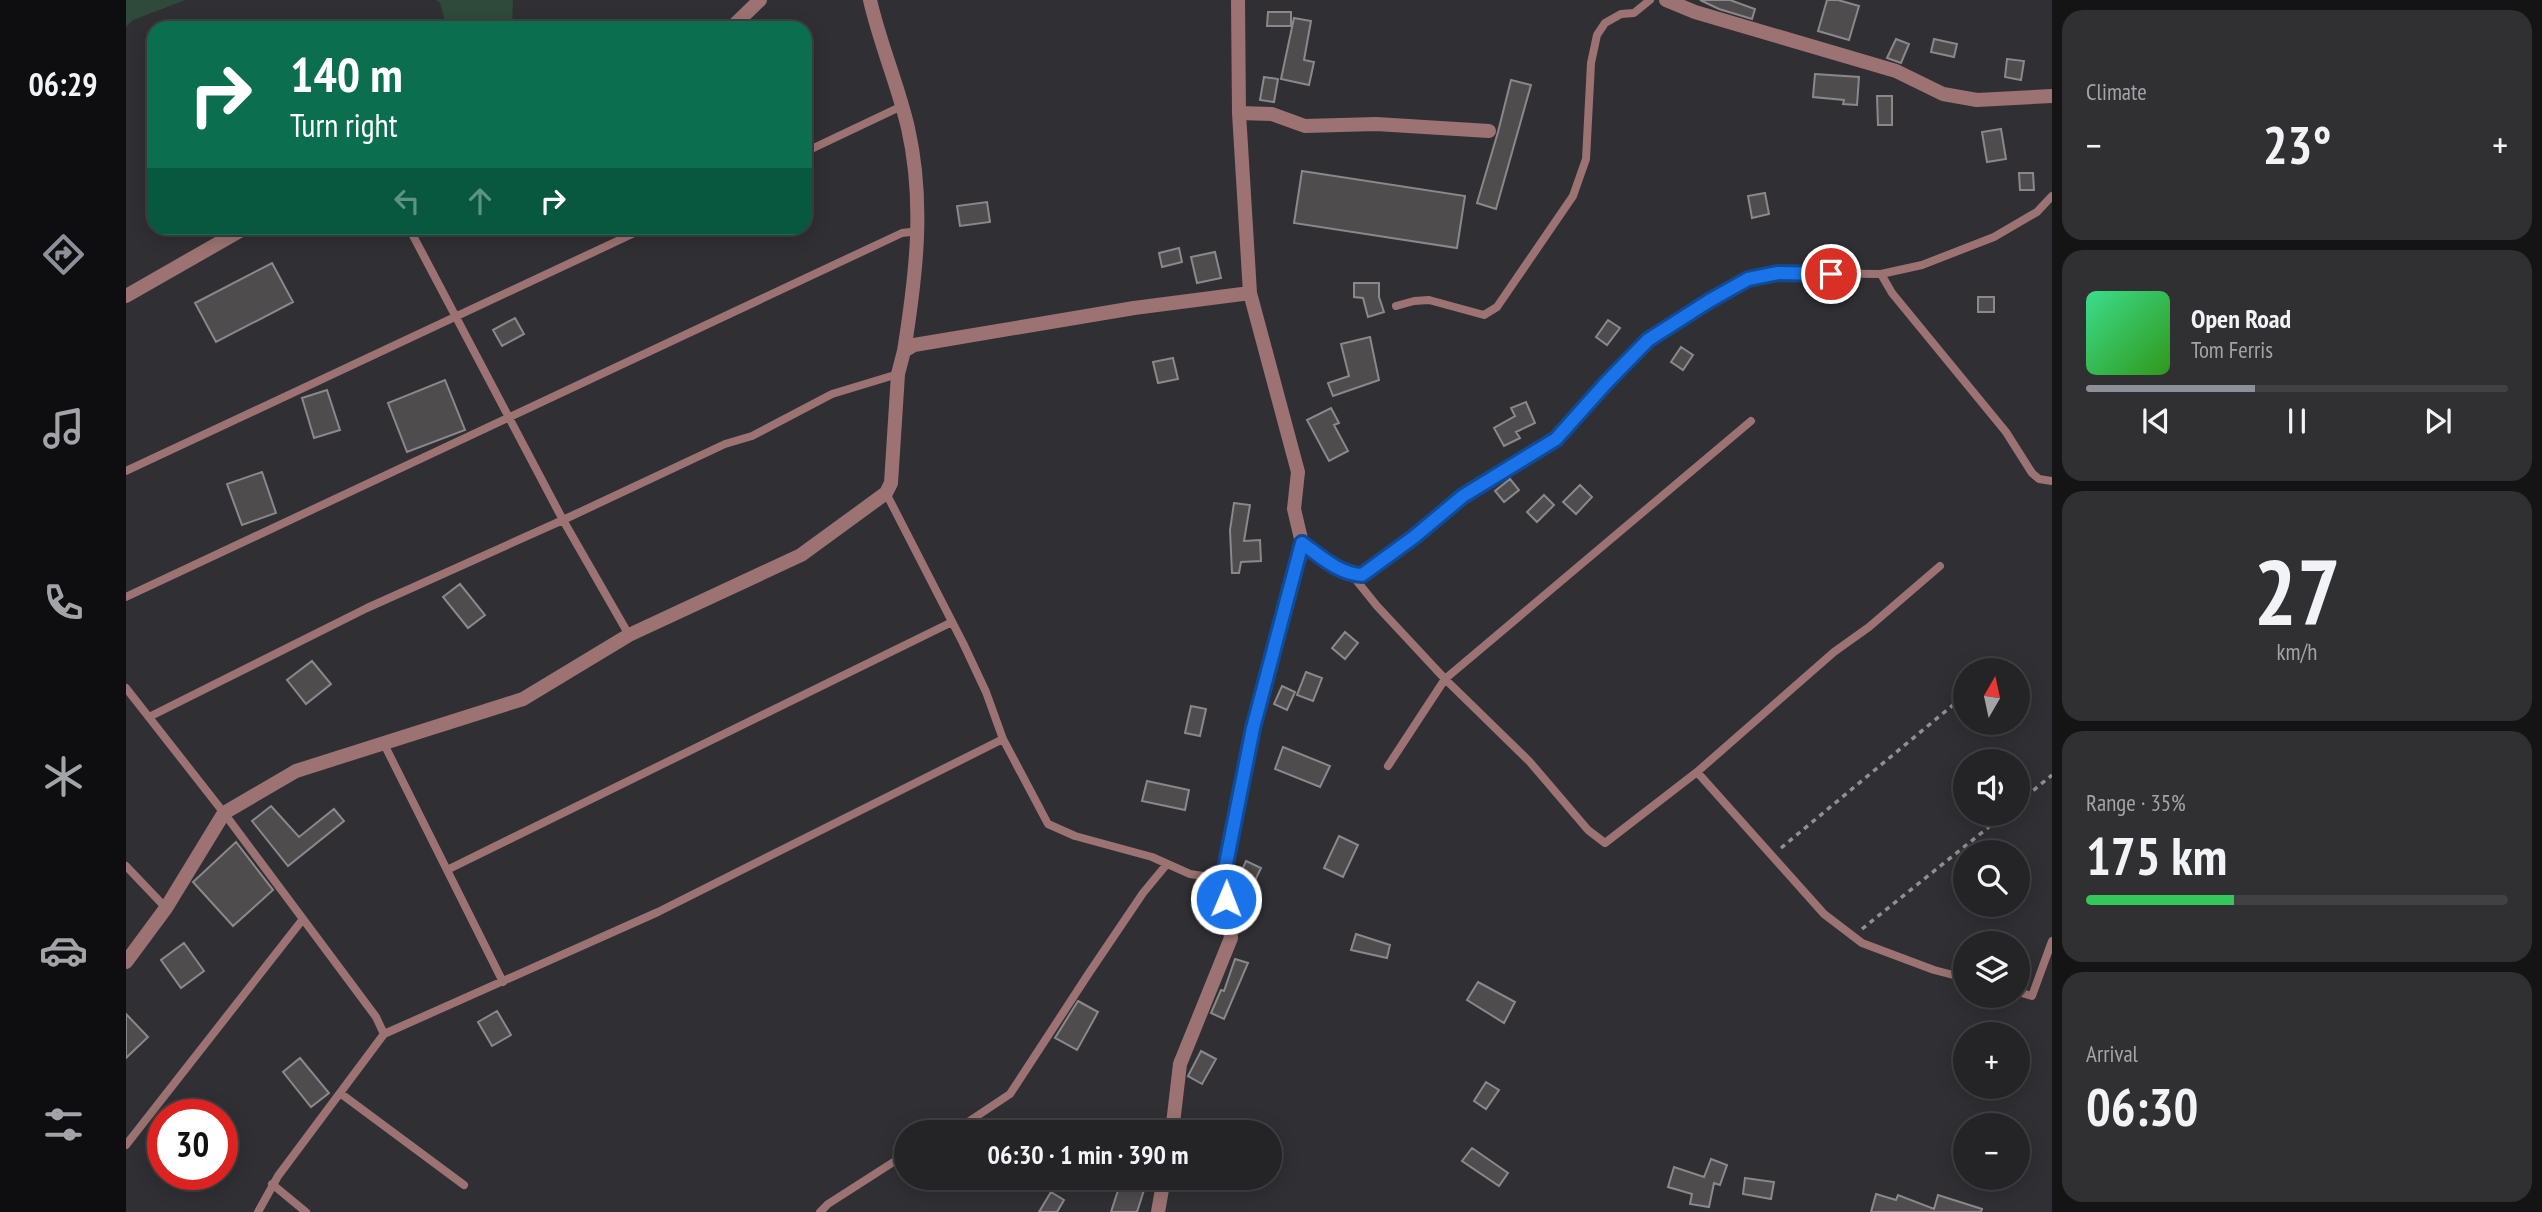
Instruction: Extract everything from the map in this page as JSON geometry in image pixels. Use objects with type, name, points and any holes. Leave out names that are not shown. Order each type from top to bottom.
[{"type":"street","points":[[738,21],[760,0]]},
{"type":"street","points":[[126,962],[166,908],[224,813],[296,771],[523,699],[629,635],[801,555],[886,493],[891,483],[898,374],[915,286],[919,231],[917,179],[902,106],[870,0]]},
{"type":"street","points":[[1173,1120],[1180,1064],[1231,938],[1223,879],[1253,728],[1302,543],[1294,509],[1298,472],[1250,292],[1239,113],[1238,0]]},
{"type":"street","points":[[1667,0],[1695,12],[1896,71],[1943,94],[1976,100],[2052,96]]},
{"type":"street","points":[[1239,113],[1272,114],[1306,126],[1376,124],[1489,131]]},
{"type":"street","points":[[126,296],[233,235]]},
{"type":"street","points":[[904,351],[914,345],[1134,308],[1250,292]]},
{"type":"street","points":[[1158,1212],[1162,1190]]},
{"type":"lane","points":[[1396,306],[1429,300],[1484,315],[1497,307],[1573,196],[1586,159],[1591,63],[1597,35],[1605,23],[1621,14],[1634,13],[1650,0]]},
{"type":"lane","points":[[812,149],[902,106]]},
{"type":"lane","points":[[1302,543],[1339,569],[1352,575],[1362,575],[1414,537],[1463,496],[1556,439],[1648,340],[1748,279],[1778,273],[1881,274],[1922,265],[1994,237],[2037,212],[2052,196]]},
{"type":"lane","points":[[126,597],[902,233],[919,231]]},
{"type":"lane","points":[[412,235],[563,520],[629,635]]},
{"type":"lane","points":[[126,471],[630,235]]},
{"type":"lane","points":[[1881,274],[1892,293],[2006,432],[2032,473],[2039,479],[2052,481]]},
{"type":"lane","points":[[149,717],[367,608],[724,444],[752,436],[832,394],[898,374]]},
{"type":"lane","points":[[1388,766],[1445,679],[1751,421]]},
{"type":"lane","points":[[886,493],[986,692],[1003,739],[1048,824],[1075,836],[1167,863],[1190,874],[1223,879]]},
{"type":"lane","points":[[1352,575],[1445,679],[1529,761],[1588,830],[1605,843],[1697,772],[1834,652],[1869,627],[1941,566]]},
{"type":"lane","points":[[447,870],[952,622]]},
{"type":"lane","points":[[126,688],[224,813],[376,1017],[384,1034]]},
{"type":"lane","points":[[258,1212],[272,1184],[384,1034],[658,912],[1003,739]]},
{"type":"lane","points":[[383,742],[503,982]]},
{"type":"lane","points":[[1697,772],[1824,914],[1862,943],[1953,975]]},
{"type":"lane","points":[[971,1120],[1010,1094],[1097,962],[1167,863]]},
{"type":"lane","points":[[126,866],[166,908]]},
{"type":"lane","points":[[126,1144],[303,919]]},
{"type":"lane","points":[[2030,995],[2052,941]]},
{"type":"lane","points":[[340,1093],[464,1185]]},
{"type":"lane","points":[[820,1212],[828,1204],[894,1162]]},
{"type":"lane","points":[[272,1184],[306,1212]]},
{"type":"path","points":[[1771,856],[1953,705]]},
{"type":"path","points":[[2030,793],[2052,775]]},
{"type":"path","points":[[1853,936],[1989,826]]},
{"type":"green space","points":[[126,0],[185,0],[133,20],[126,27]]},
{"type":"green space","points":[[436,0],[513,0],[512,21],[445,21],[440,3]]},
{"type":"building","points":[[1700,0],[1730,0],[1755,9],[1752,19]]},
{"type":"building","points":[[1827,0],[1859,6],[1849,40],[1818,31]]},
{"type":"building","points":[[1268,12],[1291,12],[1291,26],[1267,26]]},
{"type":"building","points":[[1294,18],[1311,21],[1304,60],[1314,62],[1309,85],[1281,79]]},
{"type":"building","points":[[1896,39],[1909,44],[1901,63],[1887,58]]},
{"type":"building","points":[[1934,39],[1957,44],[1954,57],[1931,52]]},
{"type":"building","points":[[2007,59],[2024,61],[2021,80],[2005,77]]},
{"type":"building","points":[[1815,74],[1859,77],[1857,105],[1843,104],[1844,100],[1813,97]]},
{"type":"building","points":[[1264,77],[1278,79],[1274,102],[1260,100]]},
{"type":"building","points":[[1511,80],[1531,85],[1496,209],[1477,203]]},
{"type":"building","points":[[1877,96],[1892,96],[1892,125],[1878,125]]},
{"type":"building","points":[[2001,129],[2006,159],[1987,162],[1982,132]]},
{"type":"building","points":[[1302,171],[1465,196],[1457,248],[1294,223]]},
{"type":"building","points":[[2019,173],[2033,173],[2034,190],[2020,190]]},
{"type":"building","points":[[1765,193],[1769,214],[1752,218],[1748,196]]},
{"type":"building","points":[[987,202],[990,222],[960,226],[957,206]]},
{"type":"building","points":[[1179,248],[1182,262],[1162,267],[1159,253]]},
{"type":"building","points":[[1215,252],[1221,278],[1197,283],[1191,257]]},
{"type":"building","points":[[272,263],[293,302],[216,342],[195,303]]},
{"type":"building","points":[[1354,283],[1379,283],[1379,297],[1384,312],[1368,317],[1363,298],[1354,297]]},
{"type":"building","points":[[1978,297],[1994,297],[1994,312],[1978,312]]},
{"type":"building","points":[[515,318],[524,334],[502,346],[493,330]]},
{"type":"building","points":[[1608,320],[1620,328],[1607,345],[1596,337]]},
{"type":"building","points":[[1370,337],[1379,380],[1333,396],[1328,383],[1349,376],[1341,344]]},
{"type":"building","points":[[1681,347],[1693,355],[1683,370],[1671,362]]},
{"type":"building","points":[[1173,358],[1178,379],[1158,383],[1153,362]]},
{"type":"building","points":[[445,380],[465,430],[407,452],[388,403]]},
{"type":"building","points":[[327,390],[340,430],[314,438],[302,398]]},
{"type":"building","points":[[1526,402],[1535,423],[1516,432],[1520,438],[1504,446],[1494,428],[1515,416],[1511,408]]},
{"type":"building","points":[[1331,408],[1339,423],[1334,425],[1348,451],[1329,461],[1307,420]]},
{"type":"building","points":[[262,472],[276,513],[242,525],[227,484]]},
{"type":"building","points":[[1510,479],[1519,490],[1504,502],[1495,491]]},
{"type":"building","points":[[1580,485],[1592,497],[1576,514],[1563,502]]},
{"type":"building","points":[[1544,495],[1554,505],[1537,522],[1527,512]]},
{"type":"building","points":[[1234,503],[1250,505],[1244,541],[1260,540],[1261,561],[1241,562],[1239,573],[1232,573],[1230,530]]},
{"type":"building","points":[[460,584],[485,615],[468,628],[443,597]]},
{"type":"building","points":[[1345,632],[1358,643],[1345,659],[1332,648]]},
{"type":"building","points":[[312,661],[331,684],[306,704],[287,680]]},
{"type":"building","points":[[1306,672],[1322,678],[1313,701],[1297,695]]},
{"type":"building","points":[[1282,686],[1295,692],[1287,710],[1274,704]]},
{"type":"building","points":[[1191,706],[1206,709],[1200,736],[1185,733]]},
{"type":"building","points":[[1283,747],[1330,766],[1320,787],[1275,769]]},
{"type":"building","points":[[1147,781],[1189,790],[1185,810],[1142,801]]},
{"type":"building","points":[[271,806],[299,837],[334,809],[344,821],[288,866],[252,821]]},
{"type":"building","points":[[1339,836],[1358,845],[1343,877],[1324,868]]},
{"type":"building","points":[[236,842],[273,890],[233,926],[193,882]]},
{"type":"building","points":[[1246,861],[1261,868],[1252,887],[1237,881]]},
{"type":"building","points":[[1356,934],[1390,945],[1387,958],[1351,950]]},
{"type":"building","points":[[184,943],[204,971],[181,988],[161,960]]},
{"type":"building","points":[[1235,959],[1248,963],[1224,1019],[1211,1013],[1221,990],[1224,991]]},
{"type":"building","points":[[1478,982],[1515,1002],[1504,1023],[1467,1000]]},
{"type":"building","points":[[1078,1001],[1098,1012],[1077,1050],[1055,1038]]},
{"type":"building","points":[[497,1011],[511,1035],[492,1046],[478,1022]]},
{"type":"building","points":[[126,1014],[148,1037],[126,1058]]},
{"type":"building","points":[[1201,1051],[1216,1059],[1202,1084],[1188,1076]]},
{"type":"building","points":[[300,1058],[329,1093],[311,1107],[283,1072]]},
{"type":"building","points":[[1486,1082],[1499,1090],[1486,1109],[1474,1101]]},
{"type":"building","points":[[1472,1148],[1508,1173],[1499,1186],[1462,1161]]},
{"type":"building","points":[[1711,1159],[1727,1165],[1720,1185],[1714,1183],[1709,1207],[1690,1204],[1692,1194],[1668,1187],[1674,1167],[1704,1177]]},
{"type":"building","points":[[1745,1178],[1774,1182],[1771,1199],[1743,1194]]},
{"type":"building","points":[[1118,1190],[1144,1190],[1137,1212],[1111,1212]]},
{"type":"building","points":[[1051,1192],[1064,1200],[1057,1212],[1039,1212]]},
{"type":"building","points":[[1876,1194],[1896,1200],[1898,1195],[1934,1209],[1938,1195],[1982,1209],[1981,1212],[1871,1212]]},
{"type":"route","points":[[1226,899],[1223,879],[1253,728],[1302,543],[1339,569],[1352,575],[1362,575],[1391,551],[1414,537],[1463,496],[1556,439],[1648,340],[1748,279],[1778,273],[1831,274]]}]
